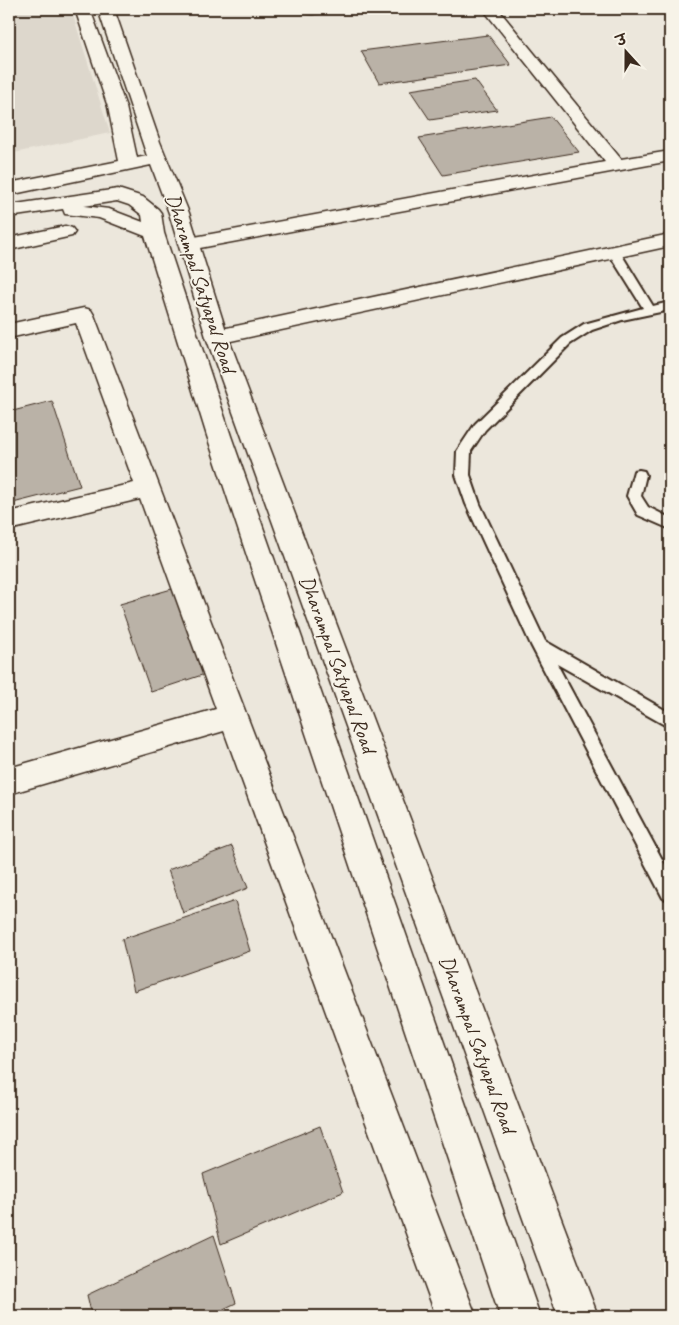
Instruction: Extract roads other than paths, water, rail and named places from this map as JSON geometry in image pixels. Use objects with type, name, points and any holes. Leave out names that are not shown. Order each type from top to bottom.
[{"type":"street","points":[[82,9],[116,107],[129,164]]},
{"type":"street","name":"Dharampal Satyapal Road","points":[[106,9],[189,244],[217,337],[578,1316]]},
{"type":"street","points":[[490,9],[617,166]]},
{"type":"street","points":[[17,187],[104,150],[123,135]]},
{"type":"street","points":[[189,244],[670,156]]},
{"type":"street","points":[[17,187],[129,164],[158,160]]},
{"type":"street","name":"Dharampal Satyapal Road","points":[[13,210],[118,195],[136,201],[151,213],[154,233],[219,436],[520,1316]]},
{"type":"street","points":[[13,210],[87,211],[117,218],[154,233]]},
{"type":"street","points":[[9,244],[64,232]]},
{"type":"street","points":[[217,337],[670,240]]},
{"type":"street","points":[[9,332],[84,315],[456,1316]]},
{"type":"street","points":[[9,521],[148,488]]},
{"type":"street","points":[[9,781],[232,716]]},
{"type":"lane","points":[[306,11],[324,9]]},
{"type":"lane","points":[[614,252],[650,310]]},
{"type":"lane","points":[[670,306],[588,327],[566,341],[480,427],[464,451],[463,475],[473,504],[539,645],[670,892]]},
{"type":"lane","points":[[640,475],[634,496],[643,511],[670,524]]},
{"type":"lane","points":[[539,645],[670,720]]}]
